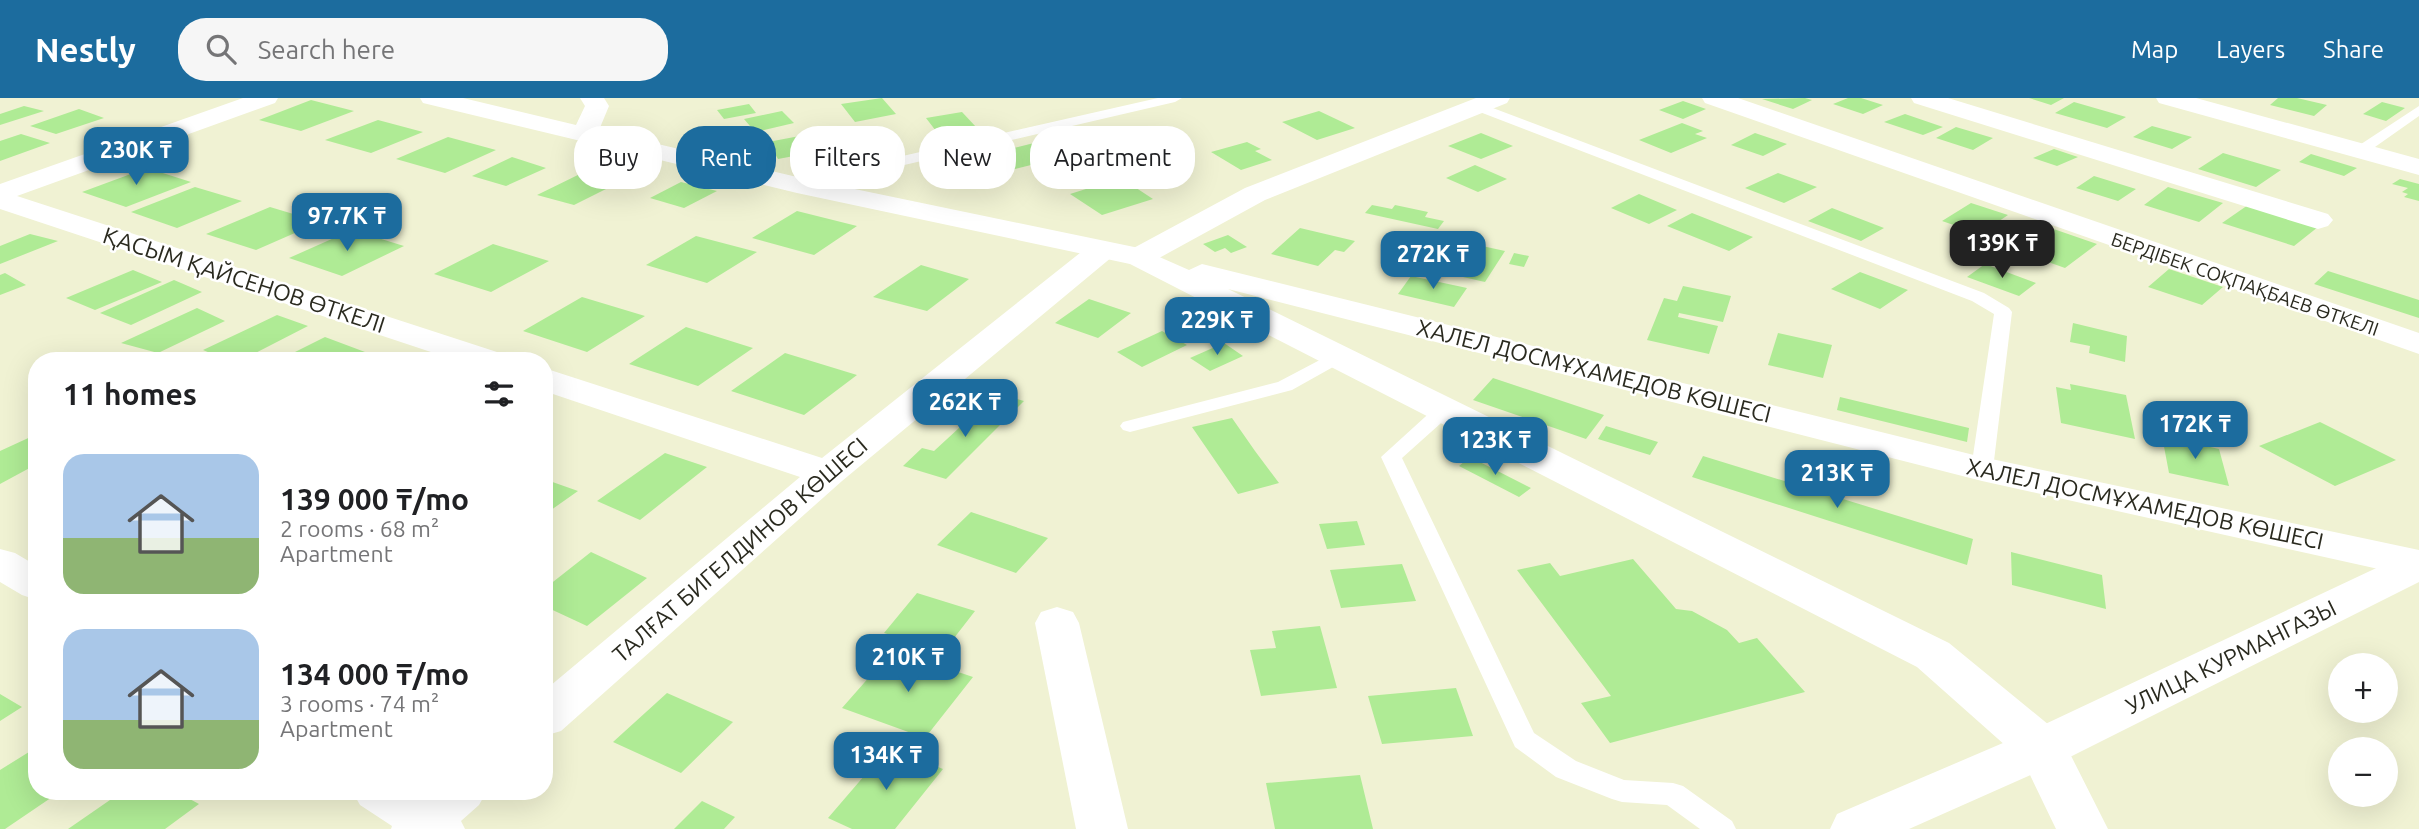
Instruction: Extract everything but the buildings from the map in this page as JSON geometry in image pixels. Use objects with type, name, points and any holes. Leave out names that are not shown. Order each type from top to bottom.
[{"type":"street","points":[[0,193],[266,98]]},
{"type":"street","name":"ХАЛЕЛ ДОСМҰХАМЕДОВ КӨШЕСІ","points":[[432,98],[574,131]]},
{"type":"street","points":[[588,126],[597,106],[592,98]]},
{"type":"street","name":"БЕРДІБЕК СОҚПАҚБАЕВ ӨТКЕЛІ","points":[[1714,98],[2419,344]]},
{"type":"street","points":[[1923,98],[2318,220]]},
{"type":"street","points":[[2168,98],[2419,167]]},
{"type":"street","points":[[1139,257],[1255,194],[1488,102]]},
{"type":"street","name":"ХАЛЕЛ ДОСМҰХАМЕДОВ КӨШЕСІ","points":[[662,153],[790,183]]},
{"type":"street","name":"ХАЛЕЛ ДОСМҰХАМЕДОВ КӨШЕСІ","points":[[815,189],[1139,257],[1982,469],[2419,564]]},
{"type":"street","name":"ҚАСЫМ ҚАЙСЕНОВ ӨТКЕЛІ","points":[[0,200],[464,352]]},
{"type":"street","name":"ТАЛҒАТ БИГЕЛДИНОВ КӨШЕСІ","points":[[553,711],[828,472],[1101,251]]},
{"type":"street","name":"ХАЛЕЛ ДОСМҰХАМЕДОВ КӨШЕСІ","points":[[1139,257],[1335,358],[1933,656],[2042,748]]},
{"type":"street","points":[[553,382],[828,472]]},
{"type":"street","points":[[0,563],[28,580]]},
{"type":"street","name":"УЛИЦА КУРМАНГАЗЫ","points":[[1856,829],[2042,748],[2419,564]]},
{"type":"street","points":[[1058,623],[1102,829]]},
{"type":"street","points":[[2042,748],[2082,829]]},
{"type":"street","points":[[398,800],[436,817]]},
{"type":"lane","points":[[905,160],[1175,98]]},
{"type":"lane","points":[[1488,102],[1978,297],[2003,312],[1982,469]]},
{"type":"lane","points":[[2360,151],[2419,110]]},
{"type":"lane","points":[[1130,426],[1285,386],[1335,358]]},
{"type":"lane","points":[[1443,411],[1391,457],[1524,740],[1566,769],[1622,791],[1673,794],[1722,829]]}]
